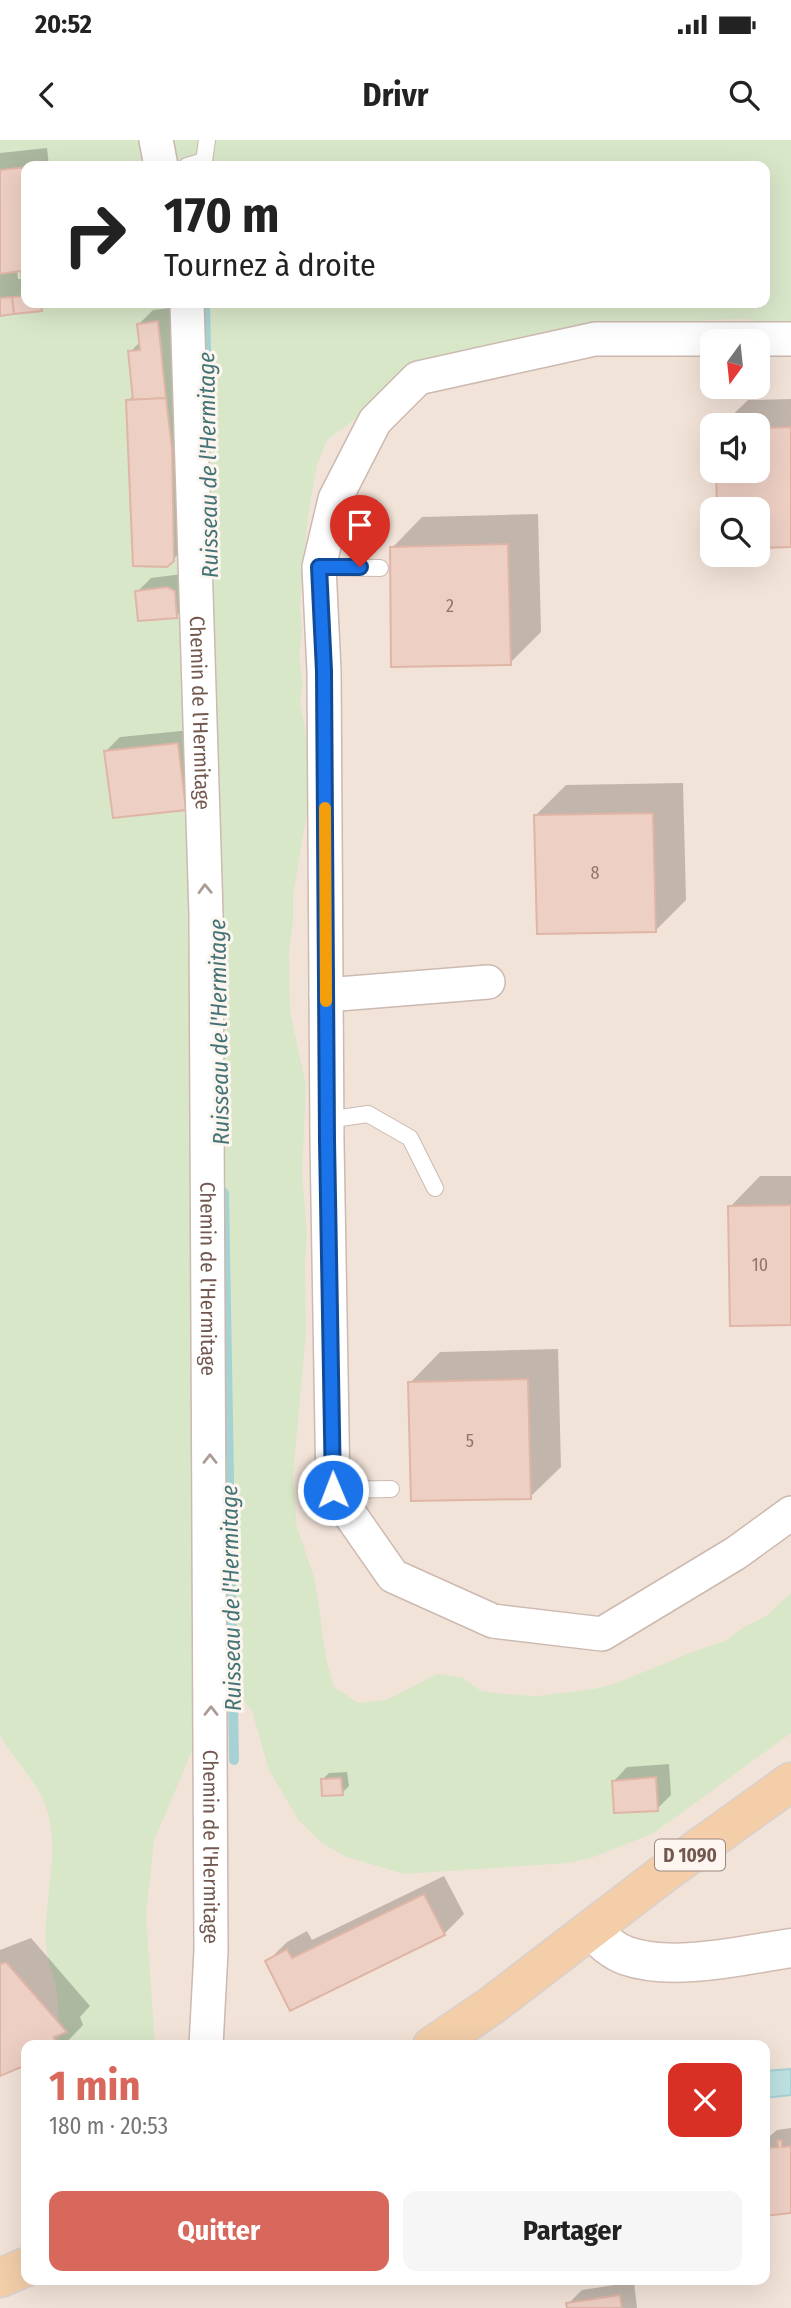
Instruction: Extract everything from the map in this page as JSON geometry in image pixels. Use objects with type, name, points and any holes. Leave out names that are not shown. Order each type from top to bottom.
[{"type":"main road","name":"D 1090","points":[[441,2040],[491,2006],[667,1871],[791,1782]]},
{"type":"main road","points":[[0,2278],[21,2269]]},
{"type":"street","points":[[156,140],[160,161]]},
{"type":"street","name":"Chemin de l'Hermitage","points":[[187,308],[206,914],[211,1951],[206,2040]]},
{"type":"street","points":[[791,339],[595,339],[418,378],[375,421],[335,499],[319,567],[324,671],[333,1490],[393,1576],[493,1621],[602,1634],[736,1553],[791,1513]]},
{"type":"street","points":[[326,995],[488,982]]},
{"type":"street","points":[[592,1930],[610,1948],[649,1961],[684,1962],[791,1948]]},
{"type":"lane","points":[[205,161],[207,140]]},
{"type":"lane","points":[[319,567],[380,568]]},
{"type":"lane","points":[[327,1120],[368,1114],[410,1138],[435,1188]]},
{"type":"lane","points":[[333,1490],[391,1489]]},
{"type":"shaded area","points":[[0,140],[791,140],[791,2308],[0,2308]]},
{"type":"green space","points":[[0,140],[791,140],[791,327],[747,319],[709,320],[661,327],[383,399],[327,440],[317,465],[308,516],[300,605],[302,632],[299,658],[303,682],[300,704],[305,726],[310,795],[293,896],[289,951],[290,1011],[306,1086],[302,1175],[307,1234],[306,1333],[293,1476],[297,1527],[315,1580],[326,1658],[334,1687],[359,1703],[386,1700],[437,1674],[463,1678],[481,1691],[504,1694],[537,1696],[594,1689],[617,1683],[725,1641],[766,1616],[791,1593],[791,1733],[654,1833],[591,1858],[568,1863],[404,1874],[344,1856],[322,1843],[299,1821],[269,1770],[252,1711],[235,1691],[212,1703],[154,1841],[146,1914],[155,2040],[59,2040],[55,1982],[46,1945],[52,1858],[50,1824],[37,1787],[0,1734]]},
{"type":"water","points":[[791,2069],[791,2095],[770,2097],[770,2071]]},
{"type":"building","points":[[21,168],[21,271],[0,274],[0,170]]},
{"type":"building","points":[[21,296],[21,308],[42,308],[42,311],[14,314],[12,297]]},
{"type":"building","points":[[12,297],[14,314],[0,316],[0,298]]},
{"type":"building","points":[[158,321],[166,398],[133,400],[128,351],[140,350],[137,324]]},
{"type":"building","points":[[166,398],[172,449],[174,561],[167,567],[133,566],[126,400]]},
{"type":"building","points":[[791,427],[791,547],[770,548],[770,497],[717,497],[716,483],[770,483],[770,428]]},
{"type":"building","points":[[508,544],[511,665],[391,667],[390,547]]},
{"type":"building","points":[[167,587],[175,591],[177,618],[138,621],[135,591]]},
{"type":"building","points":[[178,743],[186,810],[113,818],[104,751]]},
{"type":"building","points":[[653,813],[656,932],[537,934],[534,815]]},
{"type":"building","points":[[791,1205],[791,1325],[730,1326],[728,1206]]},
{"type":"building","points":[[528,1379],[531,1499],[411,1501],[408,1382]]},
{"type":"building","points":[[656,1777],[658,1811],[614,1813],[612,1781]]},
{"type":"building","points":[[341,1778],[343,1795],[322,1796],[321,1779]]},
{"type":"building","points":[[424,1894],[445,1935],[290,2011],[265,1961],[287,1949],[292,1958]]},
{"type":"building","points":[[6,1962],[67,2032],[54,2037],[55,2040],[21,2040],[21,2067],[0,2076],[0,1964]]},
{"type":"building","points":[[777,2140],[782,2140],[782,2147],[791,2146],[791,2213],[770,2215],[770,2148],[778,2147]]},
{"type":"building","points":[[620,2295],[622,2308],[567,2308],[566,2303]]},
{"type":"waterway","name":"Ruisseau de l'Hermitage","points":[[205,308],[208,445]]},
{"type":"waterway","name":"Ruisseau de l'Hermitage","points":[[224,1193],[234,1760]]},
{"type":"slow traffic","points":[[325,808],[326,1001]]},
{"type":"route","points":[[333,1490],[327,1140],[324,671],[319,567],[360,567]]}]
